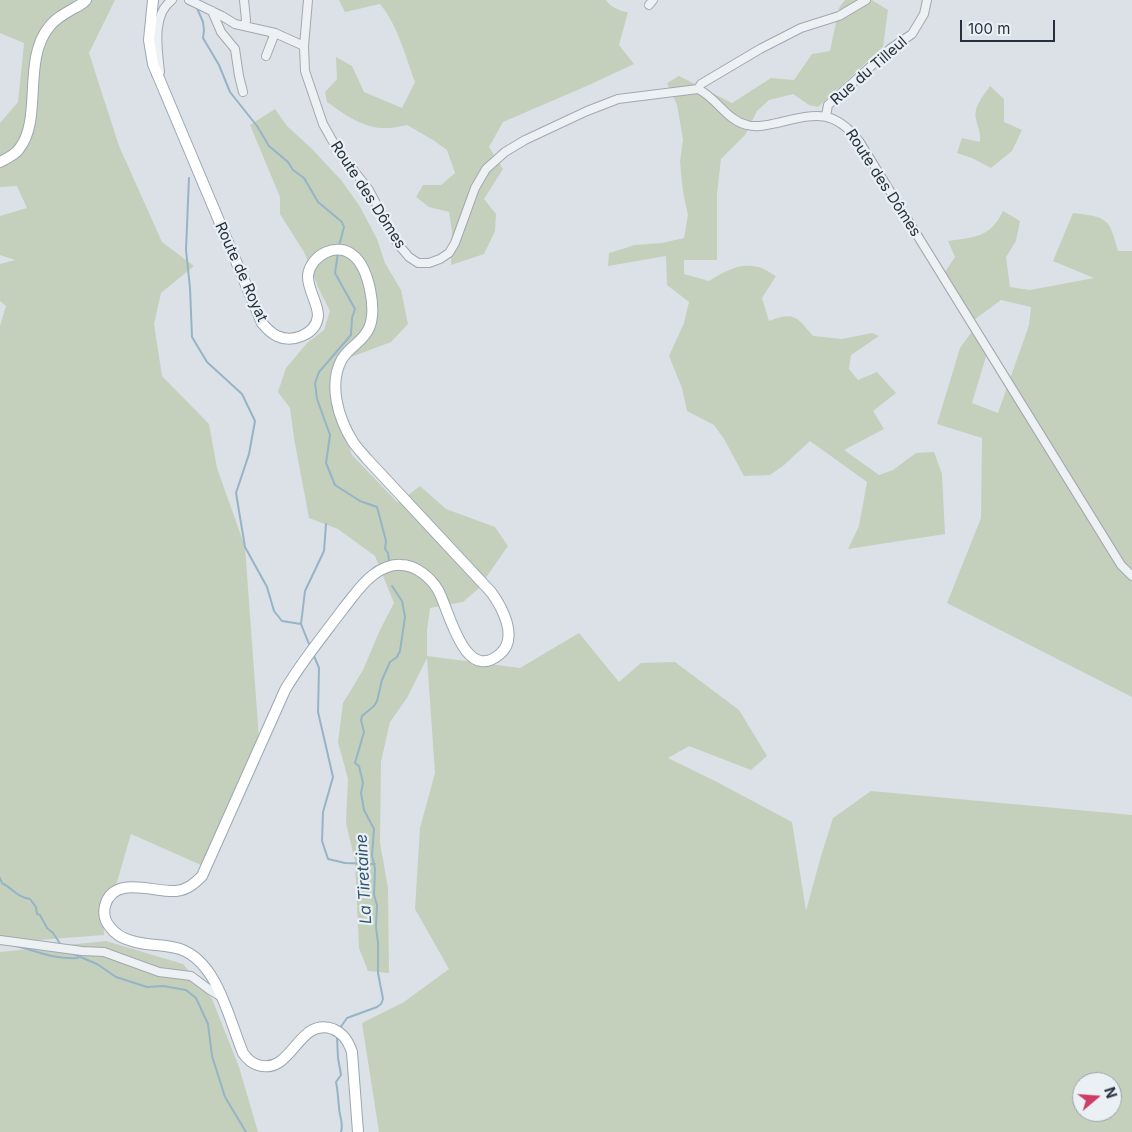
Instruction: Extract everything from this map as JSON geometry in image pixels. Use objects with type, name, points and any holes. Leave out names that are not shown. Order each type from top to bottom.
[{"type":"main road","points":[[0,162],[18,150],[29,129],[36,57],[41,38],[49,26],[58,18],[86,0]]},
{"type":"main road","name":"Route de Royat","points":[[153,0],[148,40],[156,74],[262,323],[276,336],[286,338],[303,336],[310,331],[316,324],[318,316],[308,277],[311,265],[319,256],[332,249],[345,251],[354,256],[363,270],[373,309],[369,328],[359,342],[343,357],[337,370],[334,384],[343,423],[353,442],[491,592],[504,614],[508,626],[507,643],[504,650],[491,660],[477,659],[462,646],[432,581],[422,573],[401,565],[379,570],[360,588],[299,666],[285,690],[202,876],[194,884],[177,891],[128,887],[118,890],[111,896],[106,903],[104,912],[106,922],[112,930],[133,942],[170,947],[194,956],[204,964],[210,973],[220,996]]},
{"type":"main road","points":[[220,996],[243,1053],[254,1064],[271,1066],[281,1062],[301,1038],[310,1031],[328,1027],[345,1037],[352,1052],[358,1132]]},
{"type":"street","points":[[156,74],[160,72],[157,50],[159,23],[168,3],[172,0]]},
{"type":"street","points":[[189,0],[235,24],[275,33],[304,46]]},
{"type":"street","points":[[244,0],[245,26]]},
{"type":"street","name":"Route des Dômes","points":[[308,0],[304,46],[305,71],[323,124],[337,149],[368,190],[397,243],[409,258],[418,262],[440,259],[449,253],[455,244],[475,188],[486,169],[505,152],[552,127],[618,99],[698,89]]},
{"type":"street","points":[[826,116],[815,115],[760,126],[746,125],[733,119],[706,93],[698,89],[702,84],[760,49],[801,28],[840,16],[866,0]]},
{"type":"street","name":"Rue du Tilleul","points":[[826,116],[828,105],[890,50],[912,34],[924,14],[927,0]]},
{"type":"street","points":[[212,11],[221,32],[234,48],[244,92]]},
{"type":"street","points":[[266,56],[275,33]]},
{"type":"street","name":"Route des Dômes","points":[[826,116],[842,123],[859,141],[1121,565],[1132,576]]},
{"type":"street","points":[[0,940],[82,952],[104,952],[159,972],[190,976],[220,996]]},
{"type":"green space","points":[[0,0],[115,0],[89,53],[119,146],[162,242],[194,266],[161,293],[154,324],[162,376],[209,424],[217,468],[245,547],[259,739],[225,821],[201,865],[131,834],[117,882],[103,905],[104,935],[0,943],[0,326],[6,306],[0,301],[0,264],[15,260],[0,255],[0,216],[27,208],[17,186],[0,187],[0,123],[18,102],[24,43],[0,33]]},
{"type":"green space","points":[[339,0],[606,0],[616,8],[628,12],[619,45],[634,64],[503,122],[489,147],[503,169],[484,199],[496,214],[495,231],[484,254],[451,265],[452,231],[449,212],[429,207],[416,197],[423,185],[441,185],[455,173],[447,150],[407,125],[379,128],[363,124],[327,102],[325,92],[337,79],[336,57],[352,66],[364,92],[402,108],[415,82],[392,22],[380,4],[345,12]]},
{"type":"green space","points":[[845,0],[872,0],[888,10],[883,47],[818,107],[809,105],[793,94],[769,100],[757,111],[745,135],[721,159],[717,194],[717,260],[684,260],[684,274],[709,281],[726,271],[738,267],[751,266],[765,269],[776,276],[762,298],[769,321],[790,316],[799,320],[813,336],[842,339],[872,333],[879,336],[851,355],[849,369],[858,380],[877,372],[896,393],[873,411],[884,429],[844,450],[879,475],[893,470],[916,453],[934,452],[942,474],[945,534],[848,549],[859,526],[867,482],[810,441],[770,475],[744,476],[724,439],[714,425],[687,411],[682,388],[669,356],[684,323],[689,302],[667,285],[666,256],[608,266],[609,253],[635,245],[662,243],[684,238],[688,215],[683,192],[680,162],[683,139],[677,105],[667,83],[679,76],[732,103],[771,78],[794,80],[812,54],[830,51],[839,8]]},
{"type":"green space","points":[[990,86],[1004,99],[1004,122],[1022,130],[1012,151],[991,168],[957,153],[962,138],[980,142],[980,133],[975,115],[980,101]]},
{"type":"green space","points":[[275,109],[287,126],[341,180],[359,205],[377,239],[385,263],[401,290],[408,324],[391,342],[335,363],[330,396],[352,455],[398,503],[420,486],[446,509],[495,527],[508,546],[478,589],[463,602],[430,608],[427,630],[427,656],[520,668],[579,633],[619,682],[641,663],[675,662],[739,710],[767,756],[751,770],[689,746],[668,758],[792,822],[806,911],[833,818],[871,791],[1132,815],[1132,1132],[379,1132],[362,1023],[404,1002],[449,969],[415,909],[420,828],[435,773],[427,658],[407,698],[390,722],[381,762],[380,843],[388,888],[389,973],[368,971],[359,948],[355,861],[346,823],[348,779],[338,742],[343,703],[363,670],[394,603],[375,556],[338,529],[309,518],[290,408],[278,392],[286,368],[307,343],[324,330],[330,311],[304,252],[280,214],[280,197],[250,125]]},
{"type":"green space","points":[[1003,211],[1020,221],[1016,241],[1006,257],[1010,287],[1030,290],[1094,278],[1053,261],[1073,213],[1094,216],[1105,221],[1112,232],[1118,251],[1132,251],[1132,697],[947,603],[981,518],[982,438],[937,424],[960,348],[973,330],[987,353],[972,403],[998,413],[1029,325],[1031,307],[1001,300],[974,320],[945,272],[955,257],[948,241],[981,235],[993,227]]},
{"type":"green space","points":[[106,941],[183,964],[212,999],[239,1067],[258,1132],[0,1132],[0,952]]},
{"type":"waterway","name":"La Tiretaine","points":[[197,8],[203,22],[203,38],[219,65],[230,92],[257,126],[269,146],[288,162],[293,170],[304,178],[318,202],[342,222],[344,227],[339,246]]},
{"type":"waterway","points":[[189,178],[186,250],[192,337],[207,362],[242,394],[255,421],[249,454],[236,493],[245,547],[267,587],[274,611],[282,621],[301,624],[309,644]]},
{"type":"waterway","name":"La Tiretaine","points":[[338,253],[335,273],[355,309],[352,318],[351,335],[319,372],[315,383],[317,399],[330,435],[326,463],[335,485],[360,501],[377,507],[389,561]]},
{"type":"waterway","points":[[301,624],[305,591],[324,551],[326,524]]},
{"type":"waterway","name":"La Tiretaine","points":[[340,1028],[347,1018],[377,1007],[383,999],[378,973],[377,905],[374,895],[375,869],[372,855],[374,829],[364,810],[361,793],[363,783],[359,766],[355,763],[364,732],[362,716],[377,701],[382,680],[390,662],[397,657],[400,651],[405,617],[402,601],[392,586]]},
{"type":"waterway","points":[[314,656],[319,668],[318,712],[333,777],[323,812],[322,841],[328,859],[345,863],[375,864]]},
{"type":"waterway","points":[[0,878],[2,883],[18,895],[30,899],[36,907],[37,914],[40,915],[47,928],[61,945]]},
{"type":"waterway","points":[[12,945],[61,958],[78,958]]},
{"type":"waterway","points":[[71,953],[97,964],[116,977],[147,987],[163,986],[186,990],[196,998],[208,1024],[212,1056],[225,1097],[246,1132]]},
{"type":"waterway","name":"La Tiretaine","points":[[337,1037],[341,1075],[336,1082],[342,1123],[341,1132]]}]
